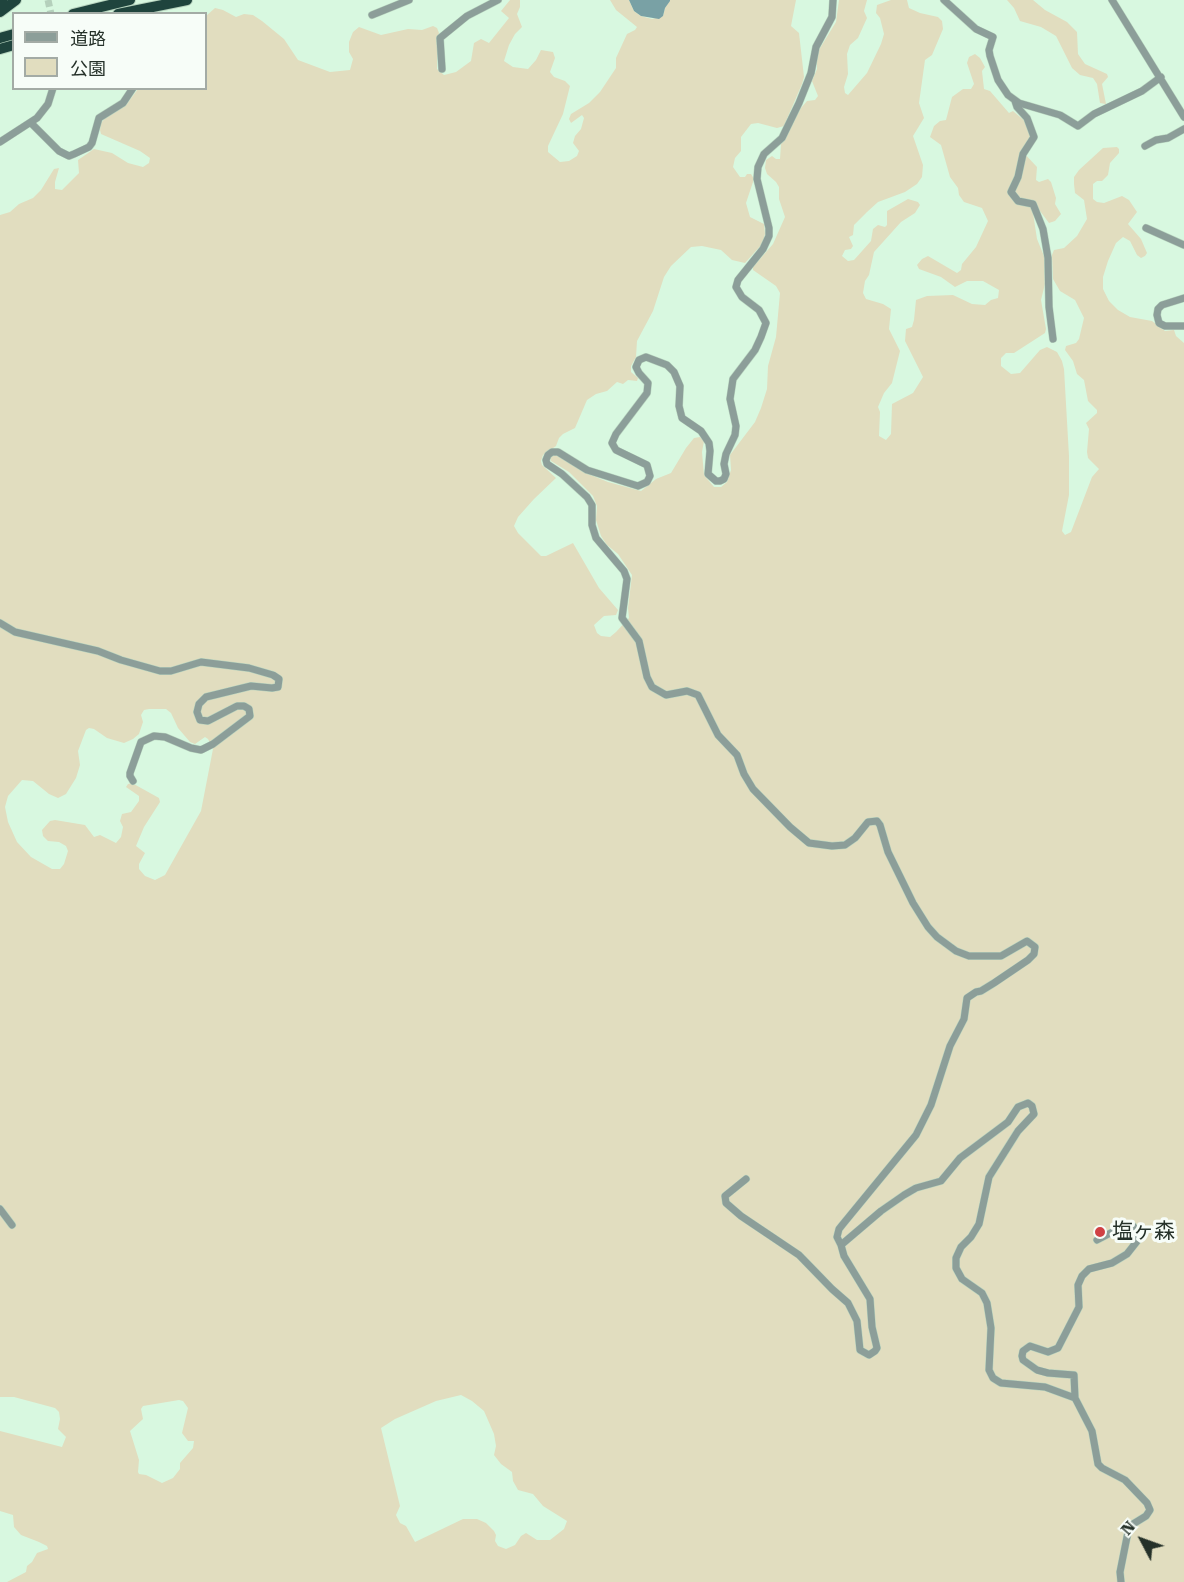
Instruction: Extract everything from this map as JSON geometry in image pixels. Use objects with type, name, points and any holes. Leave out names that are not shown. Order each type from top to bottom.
[{"type":"highway","points":[[0,12],[16,0]]},
{"type":"highway","points":[[82,12],[130,0]]},
{"type":"highway","points":[[128,12],[187,0]]},
{"type":"street","points":[[372,15],[409,0]]},
{"type":"street","points":[[442,69],[440,38],[467,16],[498,0]]},
{"type":"street","points":[[746,1179],[725,1196],[726,1203],[799,1255],[848,1303],[857,1321],[860,1350],[869,1355],[875,1351],[877,1348],[870,1299],[844,1256],[842,1245],[837,1237],[839,1229],[916,1135],[931,1105],[950,1046],[964,1019],[968,998],[1028,960],[1034,954],[1035,947],[1027,941],[1001,956],[987,957],[969,956],[956,951],[928,927],[913,903],[888,852],[877,821],[868,822],[855,838],[845,845],[822,846],[809,843],[801,837],[760,797],[744,774],[737,755],[718,735],[698,695],[687,691],[666,695],[652,687],[647,677],[639,641],[622,618],[627,579],[624,572],[596,538],[592,525],[592,505],[587,496],[562,474],[550,467],[546,460],[548,455],[558,452],[587,470],[638,486],[647,482],[650,476],[647,465],[616,450],[612,443],[616,434],[647,393],[648,384],[636,367],[639,360],[646,357],[667,365],[674,372],[680,386],[679,406],[682,418],[701,430],[709,443],[708,474],[716,481],[724,479],[726,454],[735,435],[736,426],[730,399],[733,380],[755,350],[766,323],[759,310],[742,297],[736,287],[738,280],[763,249],[769,236],[757,179],[758,167],[764,154],[782,138],[799,103],[811,73],[816,47],[832,17],[832,0]]},
{"type":"street","points":[[944,0],[976,29],[993,37],[989,50],[994,70],[1008,95],[1027,118],[1034,136],[1023,154],[1018,177],[1011,192],[1018,201],[1033,204],[1043,229],[1048,258],[1048,307],[1053,339]]},
{"type":"street","points":[[1112,0],[1184,117]]},
{"type":"street","points":[[1015,101],[1060,115],[1078,126],[1094,114],[1142,91],[1161,77]]},
{"type":"street","points":[[0,142],[31,123],[43,111],[52,90]]},
{"type":"street","points":[[31,123],[59,151],[69,156],[93,143],[99,118],[123,103],[132,90]]},
{"type":"street","points":[[1145,146],[1156,140],[1168,138],[1184,129]]},
{"type":"street","points":[[1146,228],[1184,245]]},
{"type":"street","points":[[1184,298],[1162,305],[1156,315],[1159,323],[1165,326],[1184,326]]},
{"type":"street","points":[[0,623],[15,632],[98,651],[160,671],[171,671],[201,662],[249,668],[279,679],[278,687],[251,686],[206,697],[199,704],[196,712],[200,720],[208,721],[237,706],[249,709],[250,716],[213,744],[201,750],[165,737],[154,736],[141,742],[130,773],[133,781]]},
{"type":"street","points":[[842,1245],[881,1211],[916,1188],[941,1181],[960,1158],[1008,1122],[1018,1107],[1028,1103],[1034,1108],[1034,1114],[1018,1131],[994,1166],[985,1190],[979,1224],[961,1247],[956,1268],[962,1279],[982,1293],[987,1303],[991,1328],[989,1370],[993,1378],[1001,1383],[1045,1387],[1075,1398]]},
{"type":"street","points":[[0,1209],[12,1225]]},
{"type":"street","points":[[1097,1240],[1126,1225],[1133,1226],[1139,1234],[1138,1240],[1127,1254],[1112,1263],[1089,1269],[1082,1276],[1078,1285],[1078,1306],[1058,1348],[1048,1352],[1030,1346],[1025,1349],[1022,1356],[1023,1360],[1037,1370],[1074,1375],[1075,1398],[1092,1431],[1098,1464],[1125,1480],[1148,1503],[1150,1510],[1146,1516],[1133,1524],[1128,1532],[1120,1572],[1121,1582]]},
{"type":"green space","points":[[510,0],[520,0],[517,14],[522,27],[509,45],[504,61],[513,67],[528,69],[541,50],[553,52],[555,58],[550,72],[554,77],[565,81],[570,86],[563,114],[548,146],[548,152],[560,162],[569,161],[577,156],[579,151],[573,143],[584,118],[582,115],[571,123],[569,119],[571,114],[589,103],[600,92],[616,68],[616,58],[627,34],[637,27],[616,10],[610,0],[629,0],[634,11],[652,19],[663,16],[670,0],[796,0],[791,26],[799,33],[804,77],[802,84],[784,126],[777,128],[758,123],[751,124],[741,137],[741,151],[735,158],[733,167],[740,177],[751,174],[754,179],[746,203],[750,217],[764,224],[763,243],[745,263],[732,260],[721,250],[702,246],[691,247],[671,266],[664,277],[653,311],[637,341],[636,357],[631,366],[631,372],[638,378],[637,381],[628,380],[623,384],[617,382],[607,391],[587,400],[575,428],[563,434],[556,446],[543,455],[542,465],[556,478],[518,517],[514,526],[541,556],[546,556],[573,543],[599,588],[618,610],[616,615],[604,616],[594,625],[601,636],[610,637],[629,618],[632,575],[618,554],[607,545],[601,536],[596,520],[597,506],[593,496],[569,472],[551,461],[550,457],[556,455],[586,473],[641,491],[656,479],[671,473],[694,438],[700,437],[704,441],[702,452],[704,475],[714,487],[721,487],[727,482],[731,470],[730,455],[755,422],[761,408],[767,389],[768,366],[776,337],[780,293],[776,286],[753,270],[753,267],[773,244],[785,217],[779,199],[779,187],[767,174],[766,160],[772,156],[780,159],[781,144],[801,108],[807,101],[815,100],[818,96],[812,81],[817,69],[817,53],[836,22],[839,0],[867,0],[864,11],[867,18],[858,38],[850,45],[847,54],[848,74],[844,87],[848,95],[867,73],[881,44],[884,34],[880,18],[876,13],[877,5],[891,0],[907,0],[909,8],[938,17],[942,21],[943,29],[932,55],[925,60],[919,103],[924,118],[913,136],[923,165],[922,177],[917,184],[905,192],[878,202],[867,212],[854,225],[853,235],[849,237],[853,246],[845,250],[842,256],[848,261],[854,260],[871,241],[873,229],[878,225],[885,227],[887,225],[887,211],[908,199],[918,202],[920,205],[915,213],[901,222],[874,252],[863,293],[866,299],[891,309],[889,329],[900,351],[892,383],[884,393],[878,407],[880,412],[879,436],[886,440],[891,434],[892,404],[913,393],[923,377],[905,341],[906,329],[912,327],[914,320],[916,300],[927,296],[953,295],[972,304],[985,305],[998,298],[999,290],[983,281],[967,281],[955,287],[941,277],[919,269],[917,265],[928,256],[957,273],[976,247],[988,221],[982,208],[964,202],[959,195],[958,188],[950,177],[941,145],[930,137],[934,126],[946,120],[952,97],[963,89],[971,89],[974,84],[967,63],[969,57],[975,54],[985,67],[982,71],[984,89],[990,91],[1009,113],[1013,111],[1026,122],[1030,137],[1022,151],[1037,167],[1036,180],[1039,182],[1048,179],[1051,182],[1056,198],[1055,204],[1061,214],[1055,221],[1049,223],[1040,211],[1033,213],[1037,239],[1044,256],[1045,284],[1041,300],[1045,333],[1014,353],[1006,353],[1001,358],[1001,366],[1011,374],[1020,373],[1040,350],[1047,347],[1057,352],[1062,361],[1069,456],[1069,495],[1062,531],[1065,535],[1071,532],[1092,477],[1099,469],[1088,458],[1089,429],[1086,423],[1097,413],[1097,410],[1088,401],[1084,380],[1077,374],[1073,361],[1065,350],[1066,346],[1076,343],[1079,339],[1084,318],[1075,300],[1060,291],[1053,279],[1052,255],[1054,250],[1064,248],[1077,236],[1087,219],[1084,200],[1075,193],[1074,177],[1103,148],[1117,147],[1119,149],[1119,153],[1110,163],[1108,175],[1102,181],[1093,184],[1093,199],[1104,203],[1122,196],[1129,200],[1137,212],[1128,224],[1141,239],[1147,253],[1141,258],[1130,241],[1123,237],[1116,243],[1108,261],[1103,277],[1103,289],[1109,301],[1118,310],[1130,317],[1152,321],[1165,331],[1174,330],[1176,336],[1184,343],[1184,1582],[7,1582],[26,1572],[27,1566],[37,1553],[48,1549],[47,1546],[21,1535],[14,1527],[13,1515],[0,1511],[0,1431],[62,1447],[66,1437],[58,1429],[59,1412],[55,1408],[14,1397],[0,1397],[0,215],[10,212],[19,204],[33,198],[54,169],[59,168],[55,189],[62,190],[79,173],[78,160],[94,149],[112,153],[128,163],[143,167],[149,163],[150,158],[140,151],[101,134],[101,123],[106,117],[126,105],[137,90],[207,90],[207,15],[215,8],[236,17],[244,14],[253,15],[284,39],[298,60],[330,72],[350,70],[353,59],[349,52],[349,42],[353,32],[359,27],[381,35],[408,29],[422,30],[433,26],[439,33],[437,69],[444,75],[456,72],[471,61],[474,43],[481,39],[489,43],[509,18],[501,11]],"holes":[[[166,709],[190,742],[195,744],[205,737],[213,749],[201,811],[165,875],[155,880],[145,876],[139,869],[145,853],[136,846],[144,827],[160,802],[159,798],[132,783],[126,787],[139,796],[139,801],[131,812],[122,814],[121,837],[116,843],[100,835],[94,837],[85,825],[55,820],[50,821],[42,830],[43,836],[48,841],[59,842],[66,846],[68,851],[64,864],[60,869],[52,869],[31,857],[17,842],[8,822],[5,807],[8,796],[22,780],[33,781],[58,798],[66,794],[76,778],[80,765],[78,751],[86,730],[94,729],[107,738],[124,743],[139,734],[143,722],[141,715],[144,710]],[[461,1395],[484,1411],[494,1434],[496,1446],[494,1455],[512,1472],[513,1481],[518,1490],[533,1494],[543,1506],[567,1521],[564,1529],[550,1540],[537,1540],[526,1533],[515,1545],[506,1549],[498,1546],[494,1531],[486,1523],[477,1519],[463,1519],[415,1542],[406,1526],[400,1523],[396,1515],[400,1506],[381,1428],[395,1419],[436,1401]],[[183,1401],[188,1408],[182,1433],[188,1441],[194,1441],[193,1448],[180,1463],[180,1469],[173,1478],[162,1483],[139,1474],[139,1460],[130,1431],[143,1419],[141,1409],[143,1406]]]},
{"type":"green space","points":[[1007,0],[1033,0],[1045,10],[1067,22],[1077,32],[1078,54],[1085,64],[1107,74],[1108,77],[1102,84],[1106,104],[1100,103],[1097,84],[1093,78],[1080,75],[1072,68],[1056,36],[1041,27],[1020,21]]},
{"type":"water","points":[[629,0],[670,1],[663,16],[659,19],[641,16],[634,11]]},
{"type":"tunnel","points":[[48,0],[51,12]]},
{"type":"place","name":"塩ヶ森","points":[[1100,1232]]}]
